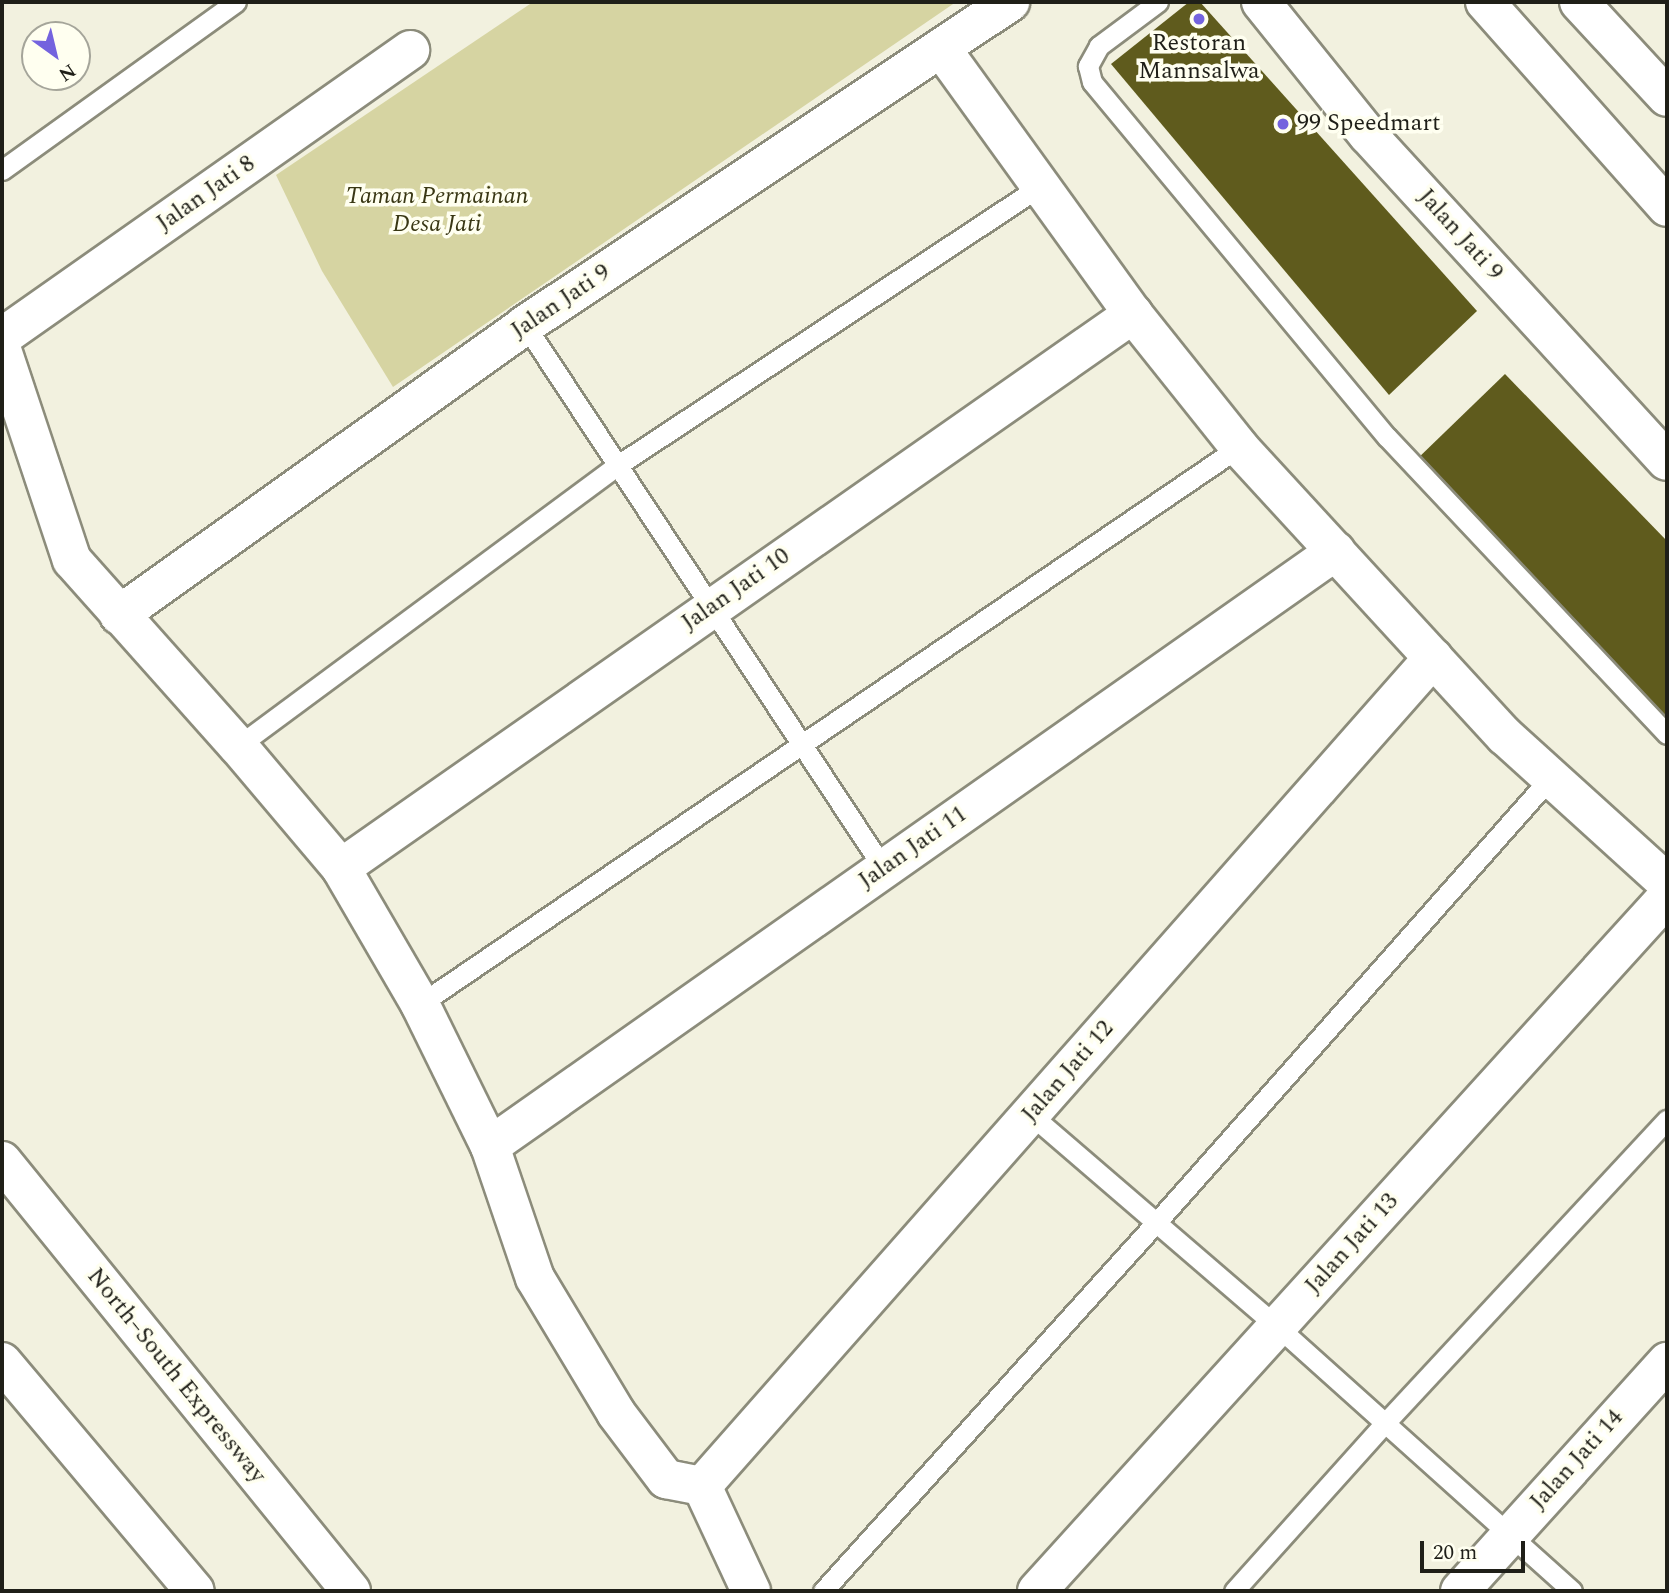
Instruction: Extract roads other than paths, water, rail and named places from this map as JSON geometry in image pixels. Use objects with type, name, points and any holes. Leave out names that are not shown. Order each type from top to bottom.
[{"type":"main road","name":"Jalan Jati 9","points":[[119,615],[525,325],[1010,2]]},
{"type":"main road","name":"Jalan Jati 9","points":[[1261,2],[1368,135],[1665,457]]},
{"type":"main road","points":[[1485,2],[1667,207]]},
{"type":"main road","points":[[1579,2],[1667,97]]},
{"type":"main road","points":[[941,48],[1133,314],[1239,447],[1505,736],[1667,883]]},
{"type":"main road","name":"Jalan Jati 8","points":[[2,337],[410,50]]},
{"type":"main road","name":"Jalan Jati 10","points":[[341,868],[1133,314]]},
{"type":"main road","points":[[2,350],[72,560],[238,746],[341,868],[420,1004],[490,1146],[535,1278],[616,1413],[666,1479],[702,1486],[751,1591]]},
{"type":"main road","name":"Jalan Jati 11","points":[[490,1146],[1336,551]]},
{"type":"main road","name":"Jalan Jati 12","points":[[702,1486],[1433,658]]},
{"type":"main road","name":"Jalan Jati 13","points":[[1037,1591],[1667,897]]},
{"type":"main road","name":"North–South Expressway","points":[[2,1161],[351,1591]]},
{"type":"main road","points":[[2,1362],[195,1591]]},
{"type":"main road","name":"Jalan Jati 14","points":[[1460,1591],[1667,1362]]},
{"type":"lane","points":[[2,170],[236,2]]},
{"type":"lane","points":[[1158,2],[1099,46],[1088,66],[1092,82],[1387,437],[1667,734]]},
{"type":"lane","points":[[238,746],[618,465],[1039,187]]},
{"type":"lane","points":[[525,325],[884,869]]},
{"type":"lane","points":[[420,1004],[1239,447]]},
{"type":"lane","points":[[824,1591],[1155,1224],[1551,777]]},
{"type":"lane","points":[[1030,1114],[1155,1224],[1278,1326],[1572,1591]]},
{"type":"lane","points":[[1234,1591],[1385,1423],[1667,1120]]},
{"type":"place","name":"Restoran Mannsalwa","points":[[1199,19]]},
{"type":"place","name":"99 Speedmart","points":[[1283,124]]},
{"type":"park label","name":"Taman Permainan Desa Jati","points":[[437,211]]}]
